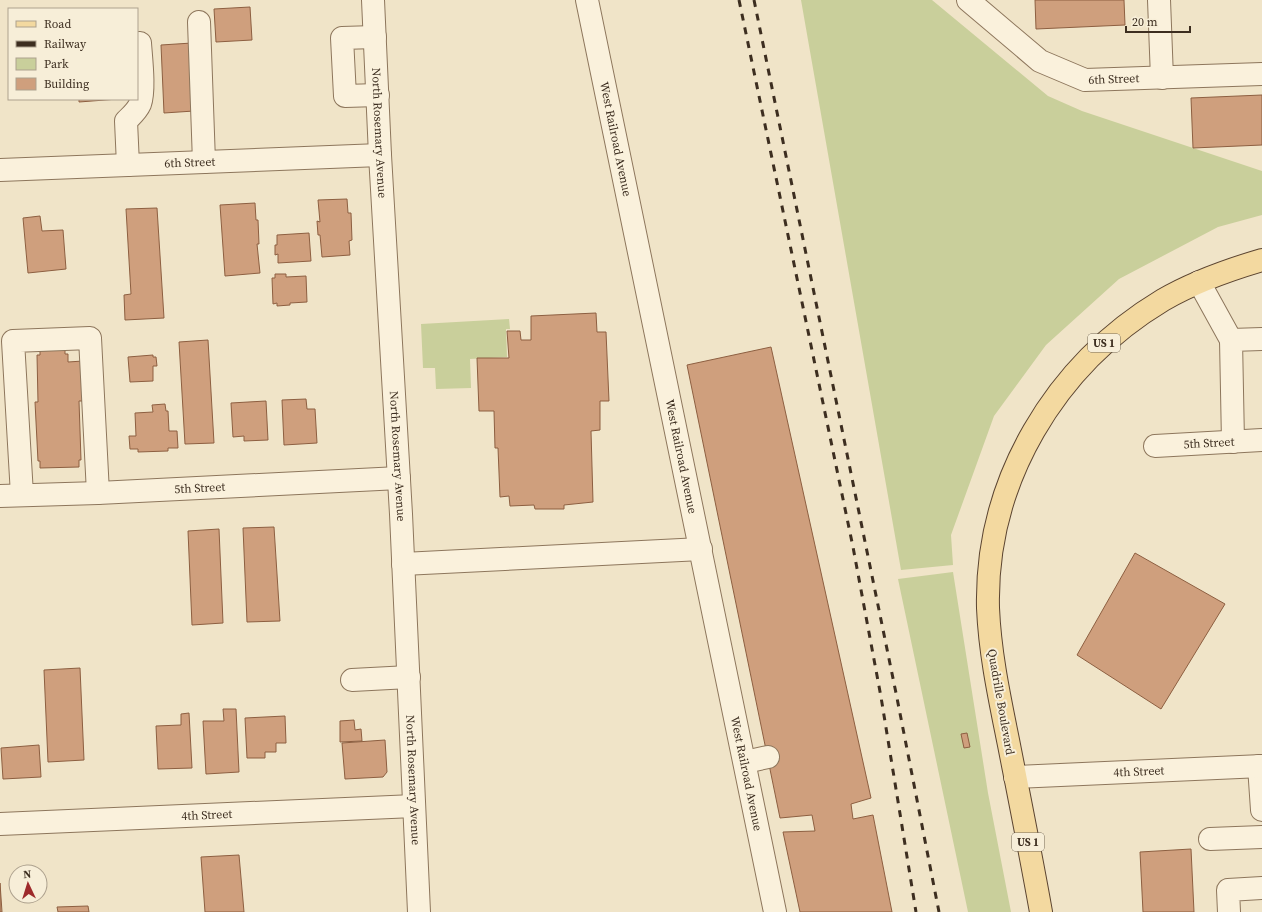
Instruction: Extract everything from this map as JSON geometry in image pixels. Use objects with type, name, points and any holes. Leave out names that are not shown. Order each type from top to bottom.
[{"type":"main road","name":"US 1","points":[[1199,282],[1262,260]]},
{"type":"main road","name":"Quadrille Boulevard","points":[[1041,912],[992,659],[988,608],[991,552],[996,527],[1006,491],[1032,431],[1052,401],[1072,376],[1100,346],[1132,320],[1164,299],[1199,282]]},
{"type":"street","name":"North Rosemary Avenue","points":[[374,0],[380,155],[399,478],[419,912]]},
{"type":"street","name":"West Railroad Avenue","points":[[587,0],[775,912]]},
{"type":"street","name":"6th Street","points":[[968,0],[1040,61],[1085,80],[1262,74]]},
{"type":"street","points":[[1159,0],[1162,78]]},
{"type":"street","points":[[199,22],[204,162]]},
{"type":"street","points":[[375,37],[342,38],[342,45],[345,96],[378,95]]},
{"type":"street","points":[[128,165],[126,121],[135,112],[140,103],[142,92],[140,43]]},
{"type":"street","name":"6th Street","points":[[0,170],[380,155]]},
{"type":"street","points":[[1199,282],[1231,340],[1234,442]]},
{"type":"street","points":[[22,495],[13,342],[90,338],[98,493]]},
{"type":"street","points":[[1231,340],[1262,339]]},
{"type":"street","name":"5th Street","points":[[1155,446],[1262,440]]},
{"type":"street","name":"5th Street","points":[[0,496],[98,493],[399,478]]},
{"type":"street","points":[[403,564],[701,549]]},
{"type":"street","points":[[352,680],[409,677]]},
{"type":"street","points":[[745,762],[768,757]]},
{"type":"street","points":[[1260,766],[1262,810]]},
{"type":"street","name":"4th Street","points":[[1015,777],[1260,766]]},
{"type":"street","name":"4th Street","points":[[0,824],[414,806]]},
{"type":"street","points":[[1210,839],[1262,837]]},
{"type":"street","points":[[1229,912],[1228,890],[1262,888]]},
{"type":"green space","points":[[801,0],[932,0],[1048,96],[1082,111],[1262,171],[1262,215],[1218,227],[1119,279],[1046,345],[994,416],[951,535],[953,565],[901,570]]},
{"type":"green space","points":[[509,319],[510,329],[506,329],[507,357],[470,359],[471,388],[436,389],[435,368],[423,368],[421,324]]},
{"type":"green space","points":[[953,572],[988,793],[1011,912],[968,912],[898,579]]},
{"type":"building","points":[[1035,0],[1124,0],[1125,25],[1036,29]]},
{"type":"building","points":[[250,7],[252,40],[216,42],[214,9]]},
{"type":"building","points":[[192,43],[194,111],[164,113],[161,45]]},
{"type":"building","points":[[1262,95],[1262,145],[1193,148],[1191,98]]},
{"type":"building","points":[[79,100],[105,100],[79,102]]},
{"type":"building","points":[[347,199],[348,213],[351,213],[352,240],[349,241],[350,255],[322,257],[317,221],[320,222],[318,200]]},
{"type":"building","points":[[255,203],[256,220],[258,220],[259,244],[257,244],[260,273],[225,276],[220,205]]},
{"type":"building","points":[[157,208],[164,318],[125,320],[124,295],[131,294],[126,209]]},
{"type":"building","points":[[40,216],[42,231],[63,230],[66,269],[28,273],[23,218]]},
{"type":"building","points":[[309,233],[311,261],[278,263],[278,254],[275,255],[277,235]]},
{"type":"building","points":[[275,274],[286,274],[286,277],[306,276],[307,302],[290,303],[290,305],[277,306],[277,303],[273,304],[272,278],[275,278]]},
{"type":"building","points":[[596,313],[597,332],[606,332],[609,401],[600,401],[600,430],[591,431],[593,502],[564,505],[564,509],[535,509],[534,505],[510,506],[509,496],[500,497],[498,448],[495,448],[494,411],[479,411],[477,358],[509,358],[507,331],[520,331],[521,340],[531,340],[531,316]]},
{"type":"building","points":[[208,340],[214,443],[185,444],[179,342]]},
{"type":"building","points":[[65,346],[65,354],[68,354],[68,362],[83,361],[85,401],[79,401],[81,460],[79,460],[79,467],[40,468],[40,461],[38,461],[35,402],[38,402],[37,355],[40,355],[40,347]]},
{"type":"building","points":[[771,347],[871,798],[851,804],[853,819],[873,815],[892,912],[800,912],[783,832],[815,831],[812,815],[780,818],[687,365]]},
{"type":"building","points":[[153,355],[153,357],[156,357],[157,366],[153,366],[153,381],[130,382],[128,357]]},
{"type":"building","points":[[306,399],[307,409],[315,409],[317,443],[284,445],[282,400]]},
{"type":"building","points":[[266,401],[268,440],[244,441],[244,436],[233,437],[231,403]]},
{"type":"building","points":[[165,404],[166,411],[168,411],[169,431],[177,431],[178,448],[168,448],[168,451],[138,452],[138,449],[130,449],[129,436],[136,436],[135,413],[153,412],[152,405]]},
{"type":"building","points":[[274,527],[280,621],[247,622],[243,528]]},
{"type":"building","points":[[219,529],[223,623],[192,625],[188,531]]},
{"type":"building","points":[[1135,553],[1225,604],[1161,709],[1077,655]]},
{"type":"building","points":[[80,668],[84,760],[48,762],[44,670]]},
{"type":"building","points":[[223,709],[236,709],[239,772],[206,774],[203,721],[224,721]]},
{"type":"building","points":[[189,713],[192,768],[158,769],[156,726],[181,725],[181,714]]},
{"type":"building","points":[[285,716],[286,743],[276,743],[276,752],[265,752],[265,758],[247,758],[245,718]]},
{"type":"building","points":[[354,720],[355,730],[361,729],[362,741],[340,742],[340,721]]},
{"type":"building","points":[[967,733],[970,747],[964,748],[961,734]]},
{"type":"building","points":[[385,740],[387,772],[383,777],[345,779],[342,743]]},
{"type":"building","points":[[39,745],[41,777],[3,779],[1,748]]},
{"type":"building","points":[[1191,849],[1194,912],[1143,912],[1140,852]]},
{"type":"building","points":[[239,855],[244,912],[205,912],[201,857]]},
{"type":"building","points":[[0,883],[2,912],[0,912]]},
{"type":"building","points":[[88,906],[89,912],[58,912],[57,907]]},
{"type":"railway","points":[[739,0],[853,547],[881,697],[916,912]]},
{"type":"railway","points":[[754,0],[896,693],[939,912]]}]
